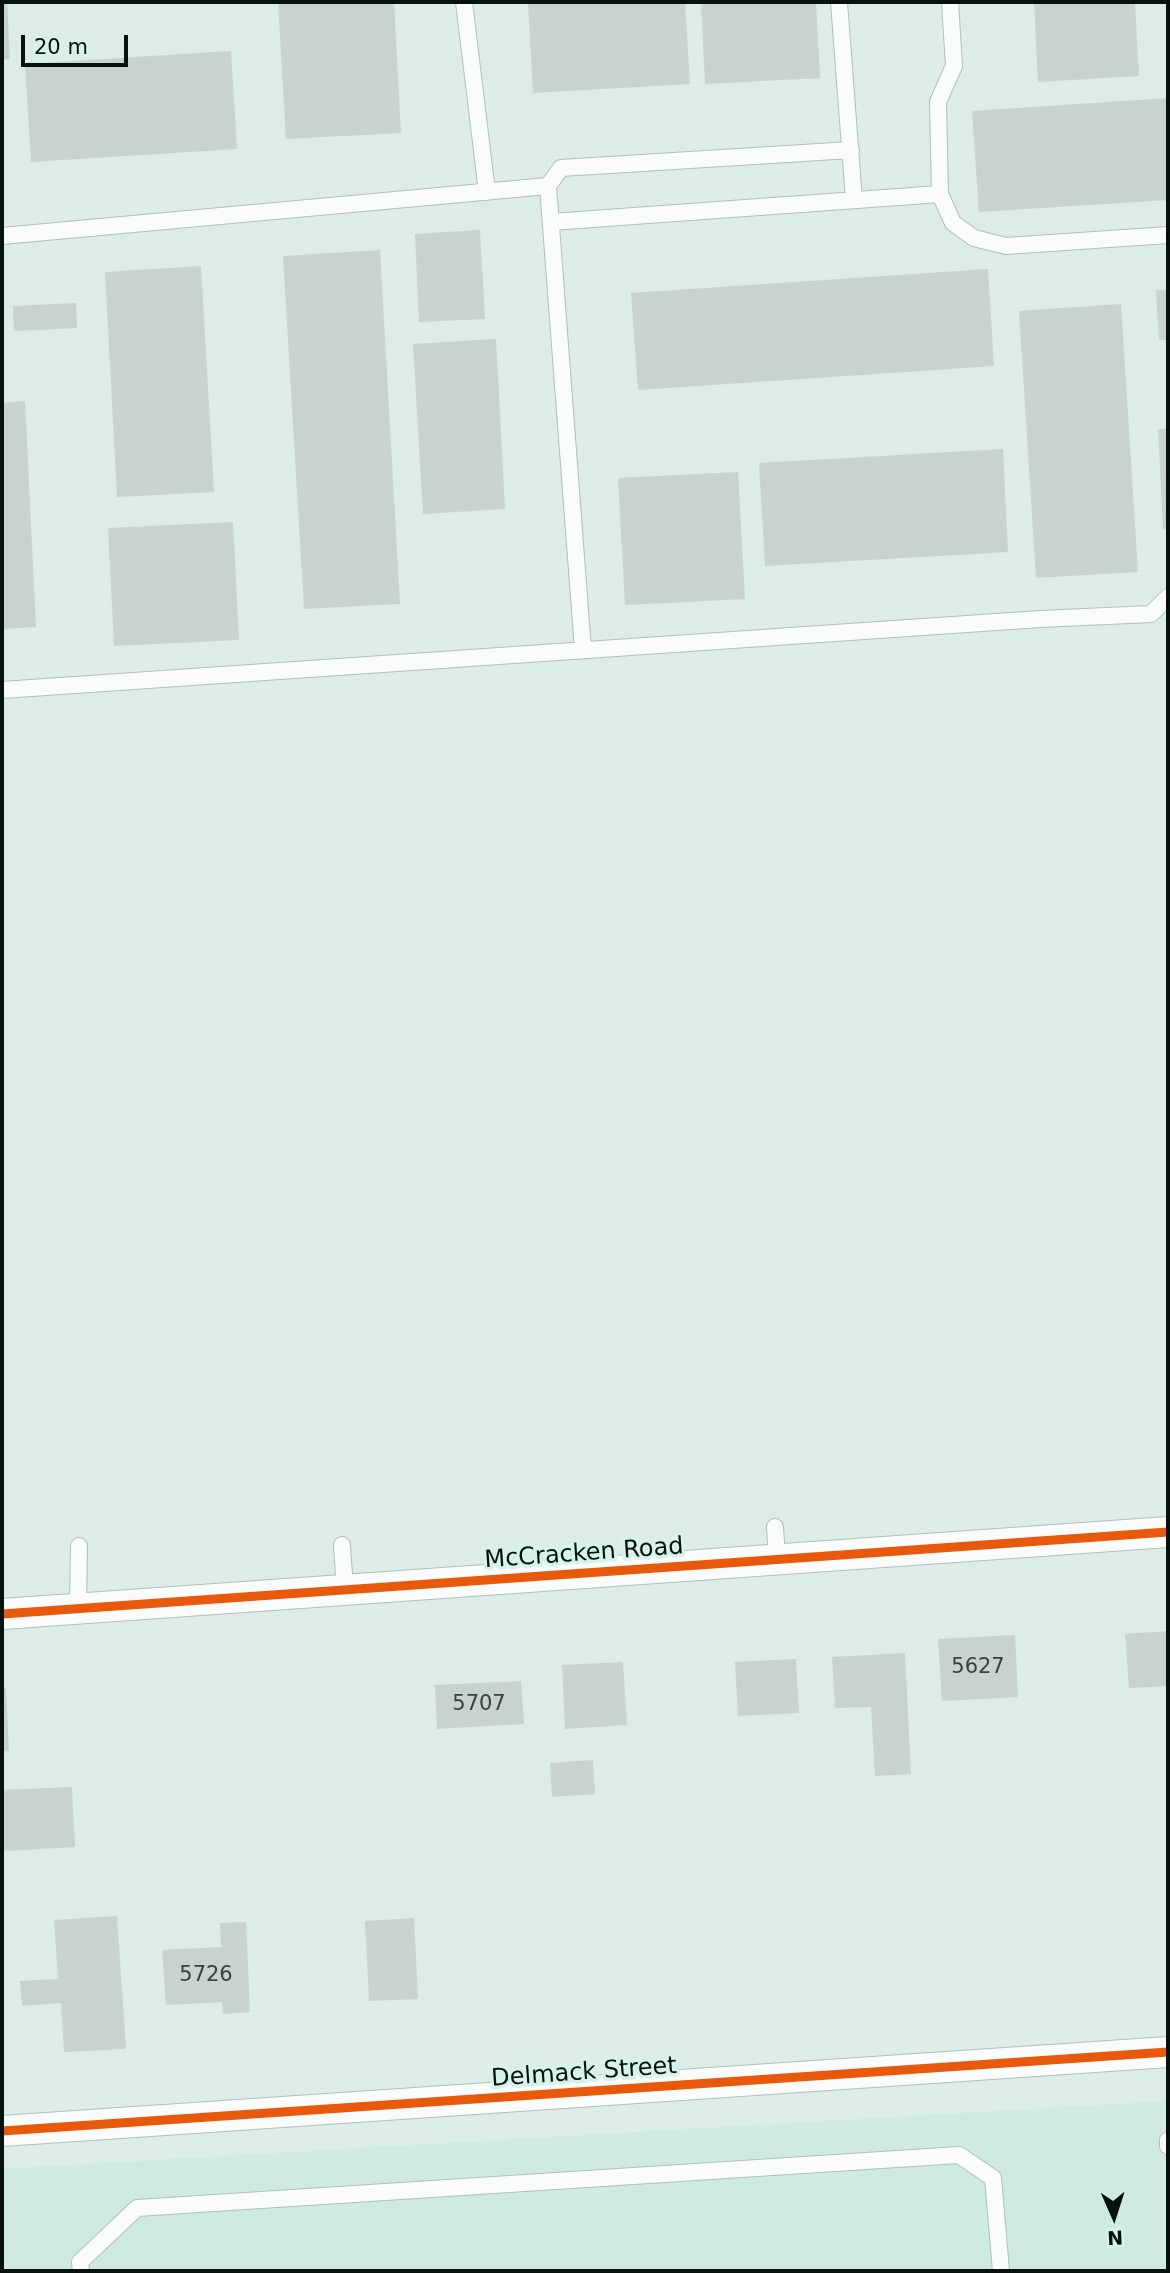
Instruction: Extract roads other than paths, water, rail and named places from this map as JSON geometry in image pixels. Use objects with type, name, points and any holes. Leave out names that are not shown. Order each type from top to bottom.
[{"type":"street","name":"McCracken Road","points":[[2,1614],[1168,1532]]},
{"type":"street","name":"Delmack Street","points":[[2,2131],[1168,2052]]},
{"type":"lane","points":[[464,2],[487,192]]},
{"type":"lane","points":[[839,2],[854,201]]},
{"type":"lane","points":[[950,2],[954,66],[938,102],[940,194],[953,223],[974,238],[1006,246],[1168,235]]},
{"type":"lane","points":[[583,650],[548,186],[561,168],[850,150]]},
{"type":"lane","points":[[2,236],[548,186]]},
{"type":"lane","points":[[551,222],[940,194]]},
{"type":"lane","points":[[2,690],[1151,614],[1168,597]]},
{"type":"lane","points":[[775,1527],[777,1559]]},
{"type":"lane","points":[[342,1545],[345,1590]]},
{"type":"lane","points":[[78,1608],[79,1546]]},
{"type":"lane","points":[[1168,2140],[1168,2146]]},
{"type":"lane","points":[[81,2271],[80,2262],[137,2208],[959,2155],[993,2178],[1001,2271]]}]
